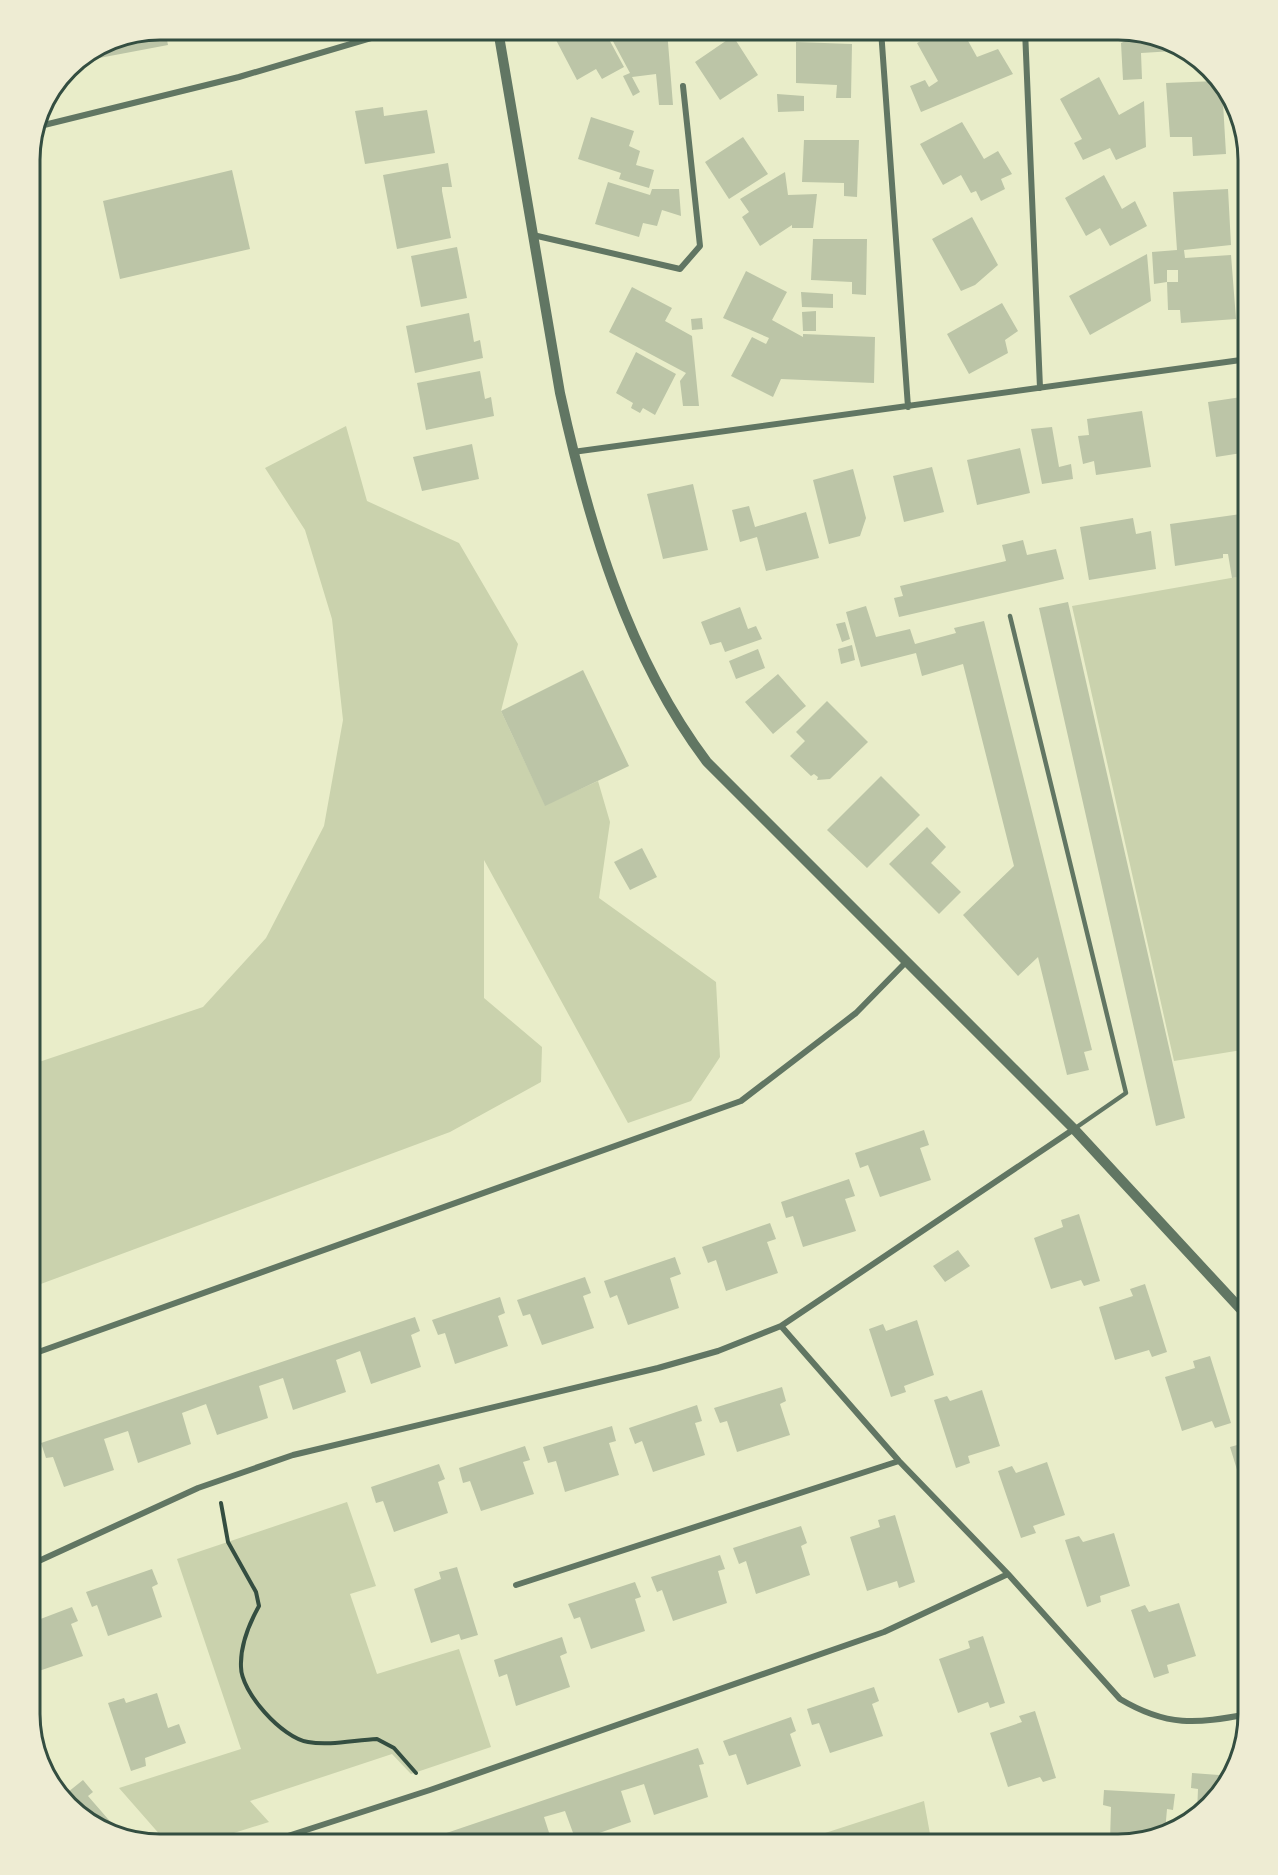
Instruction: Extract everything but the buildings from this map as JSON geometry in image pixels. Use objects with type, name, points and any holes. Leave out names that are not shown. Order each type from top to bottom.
[{"type":"street","points":[[47,124],[239,77],[363,40]]},
{"type":"street","points":[[500,40],[560,393],[573,453],[609,570],[637,640],[681,727],[706,762],[1074,1129],[1238,1306]]},
{"type":"street","points":[[882,41],[908,407]]},
{"type":"street","points":[[1024,41],[1040,388]]},
{"type":"street","points":[[533,235],[680,269],[700,246],[683,86]]},
{"type":"street","points":[[573,453],[1238,360]]},
{"type":"street","points":[[40,1351],[741,1101],[856,1013],[907,961]]},
{"type":"street","points":[[40,1560],[198,1488],[303,1452],[658,1368],[718,1351],[781,1326],[1074,1129]]},
{"type":"street","points":[[781,1326],[899,1461],[1008,1574],[1120,1699],[1144,1713],[1166,1720],[1192,1723],[1238,1716]]},
{"type":"street","points":[[516,1585],[899,1461]]},
{"type":"street","points":[[294,1834],[430,1790],[884,1632],[1008,1574]]},
{"type":"lane","points":[[1010,616],[1126,1093],[1074,1129]]},
{"type":"path","points":[[217,1482],[228,1542],[256,1592],[260,1606],[247,1629],[241,1666],[243,1681],[267,1715],[284,1731],[307,1742],[377,1739],[388,1743],[430,1790]]},
{"type":"green space","points":[[346,426],[367,501],[459,543],[518,644],[501,711],[545,805],[598,781],[610,822],[599,898],[716,982],[720,1057],[691,1101],[628,1123],[484,860],[484,998],[542,1047],[541,1082],[450,1132],[40,1284],[40,1062],[203,1007],[266,938],[324,826],[343,720],[332,619],[305,530],[265,468]]},
{"type":"green space","points":[[1238,577],[1238,1051],[1174,1061],[1072,606]]},
{"type":"green space","points":[[347,1502],[376,1586],[350,1594],[377,1674],[459,1649],[491,1747],[411,1774],[392,1754],[250,1801],[269,1822],[231,1834],[159,1834],[119,1788],[241,1749],[177,1559]]},
{"type":"green space","points":[[924,1801],[930,1834],[822,1834]]}]
